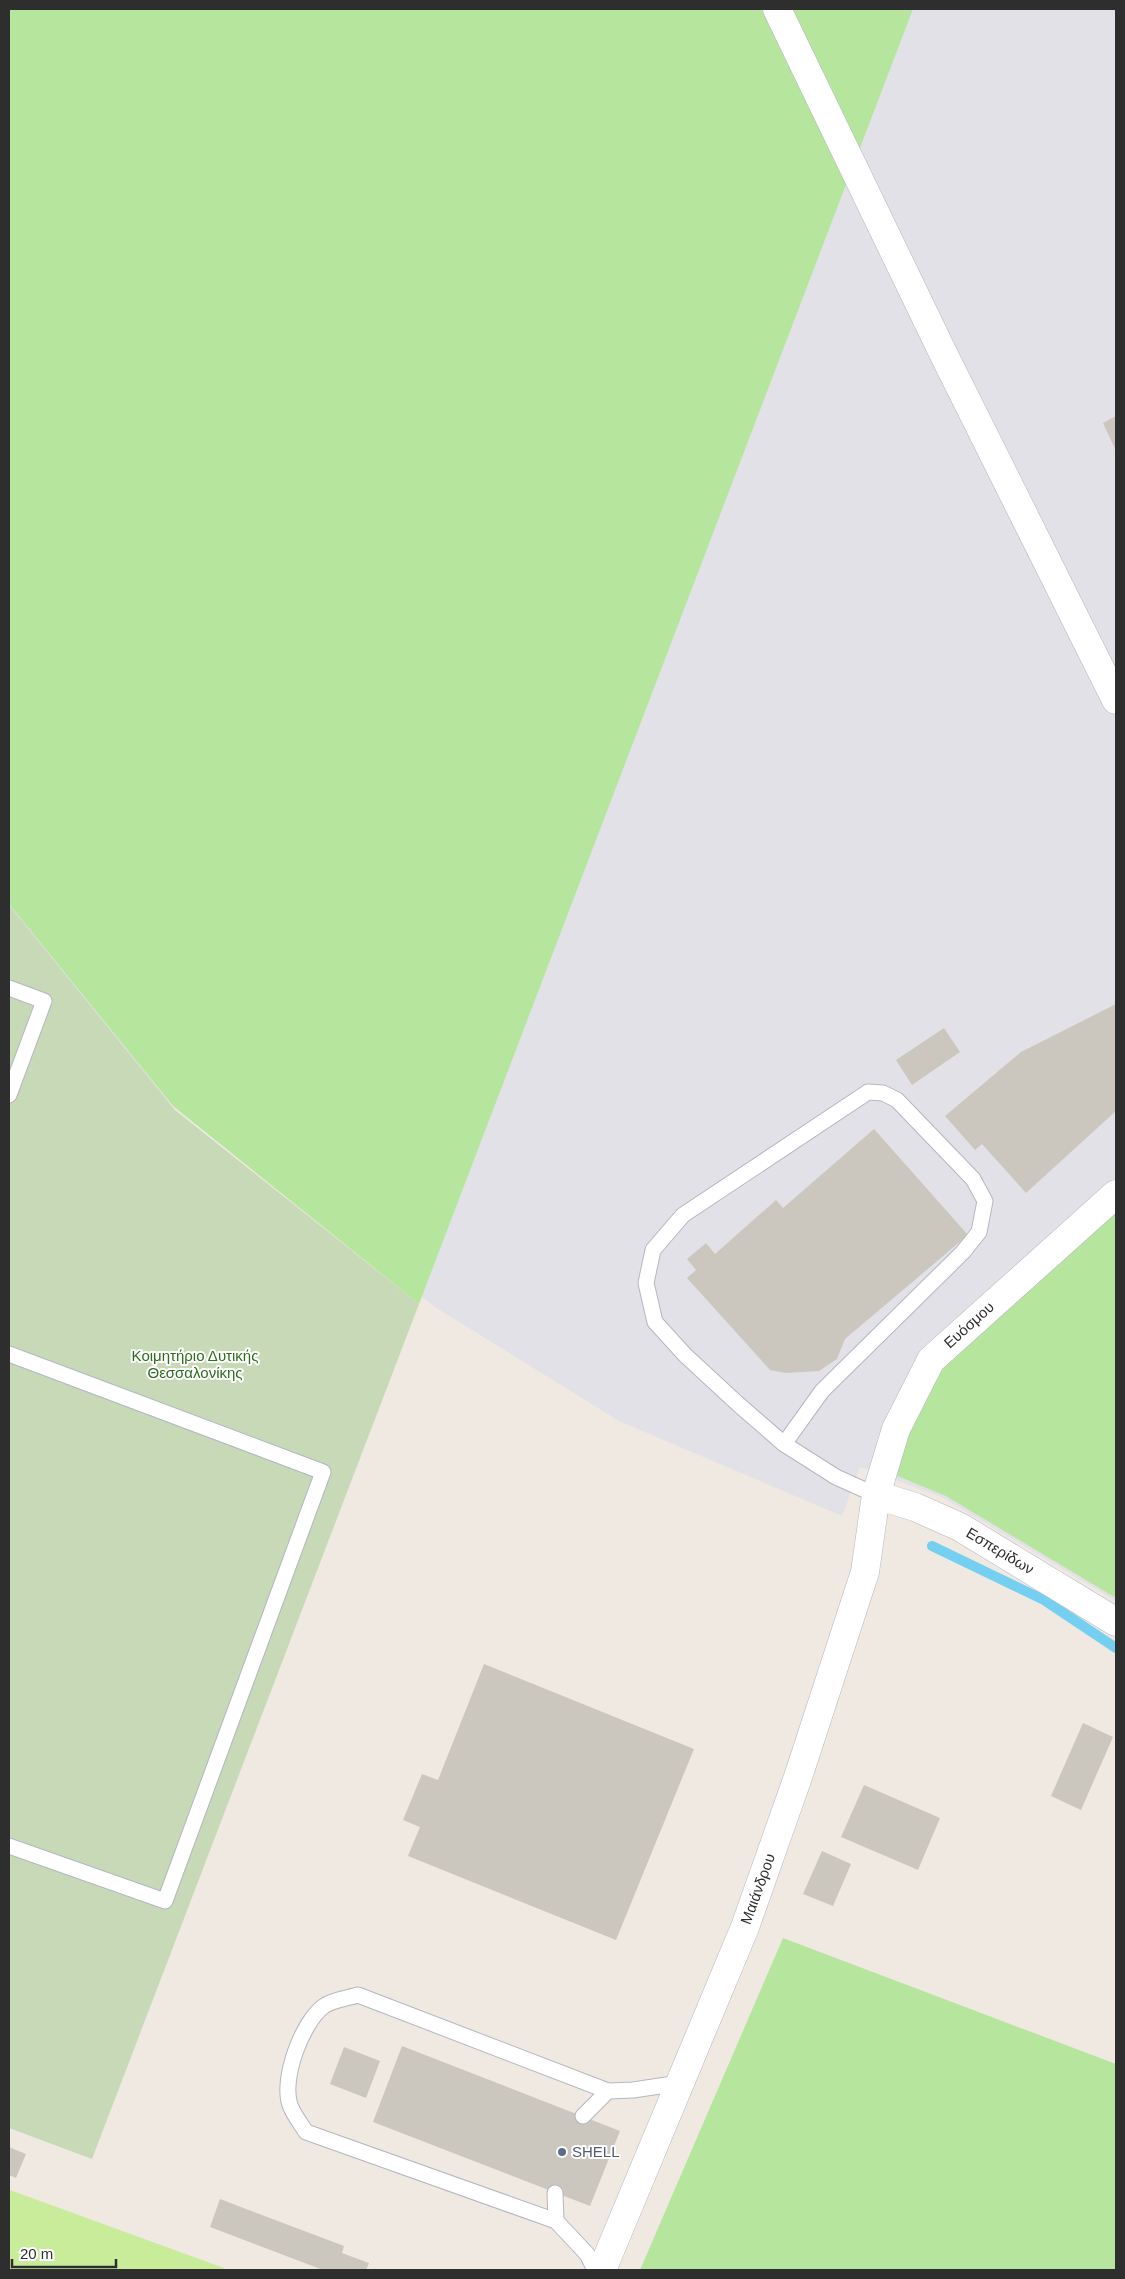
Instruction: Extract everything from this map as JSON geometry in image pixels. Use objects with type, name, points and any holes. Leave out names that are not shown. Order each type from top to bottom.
[{"type":"main road","points":[[777,9],[947,360],[1116,700]]},
{"type":"main road","name":"Ευόσμου","points":[[876,1494],[896,1429],[931,1360],[1116,1194]]},
{"type":"main road","name":"Εσπερίδων","points":[[876,1494],[915,1507],[960,1527],[1116,1622]]},
{"type":"main road","name":"Μαιάνδρου","points":[[602,2270],[745,1927],[798,1777],[865,1572],[876,1494]]},
{"type":"lane","points":[[9,988],[44,1001],[9,1095]]},
{"type":"lane","points":[[784,1444],[822,1391],[963,1252],[979,1232],[985,1201],[973,1179],[897,1100],[882,1093],[868,1092],[683,1215],[653,1250],[646,1284],[655,1322],[685,1355],[784,1444],[836,1477],[876,1494]]},
{"type":"lane","points":[[9,1354],[323,1472],[165,1901],[9,1846]]},
{"type":"lane","points":[[595,2270],[588,2254],[556,2221],[306,2132],[290,2105],[292,2066],[297,2047],[309,2025],[325,2005],[358,1995],[608,2091],[633,2090],[680,2083]]},
{"type":"lane","points":[[583,2116],[608,2091]]},
{"type":"lane","points":[[555,2193],[556,2221]]},
{"type":"shaded area","points":[[9,9],[1116,9],[1116,1601],[942,1497],[860,1467],[842,1516],[619,1421],[435,1307],[173,1106],[9,927]]},
{"type":"green space","points":[[9,9],[913,9],[419,1304],[173,1106],[9,904]]},
{"type":"green space","name":"Κοιμητήριο Δυτικής Θεσσαλονίκης","points":[[9,905],[175,1110],[419,1304],[92,2159],[9,2128]]},
{"type":"green space","points":[[1116,1195],[1116,1598],[946,1496],[895,1475],[931,1360]]},
{"type":"green space","points":[[783,1938],[1116,2064],[1116,2270],[640,2270]]},
{"type":"green space","points":[[10,2190],[224,2268],[223,2270],[9,2270]]},
{"type":"building","points":[[1116,416],[1116,451],[1103,423]]},
{"type":"building","points":[[1116,1004],[1116,1111],[1026,1193],[982,1144],[975,1150],[945,1116],[1021,1052]]},
{"type":"building","points":[[944,1028],[960,1052],[912,1085],[896,1060]]},
{"type":"building","points":[[874,1129],[968,1235],[845,1339],[837,1359],[819,1371],[786,1373],[770,1370],[687,1278],[696,1270],[687,1259],[706,1243],[715,1254],[776,1200],[783,1208]]},
{"type":"building","points":[[484,1664],[694,1749],[616,1940],[408,1856],[420,1827],[403,1820],[422,1774],[438,1780]]},
{"type":"building","points":[[1083,1723],[1113,1737],[1081,1810],[1051,1796]]},
{"type":"building","points":[[864,1785],[940,1818],[918,1870],[841,1837]]},
{"type":"building","points":[[822,1851],[851,1864],[833,1906],[803,1894]]},
{"type":"building","points":[[402,2046],[620,2131],[590,2206],[373,2122]]},
{"type":"building","points":[[344,2047],[380,2061],[366,2098],[330,2084]]},
{"type":"building","points":[[9,2147],[26,2154],[16,2178],[9,2175]]},
{"type":"building","points":[[220,2199],[344,2246],[342,2253],[369,2263],[366,2270],[323,2270],[210,2227]]},
{"type":"waterway","points":[[932,1546],[1044,1600],[1116,1648]]},
{"type":"place","name":"SHELL","points":[[562,2152]]}]
